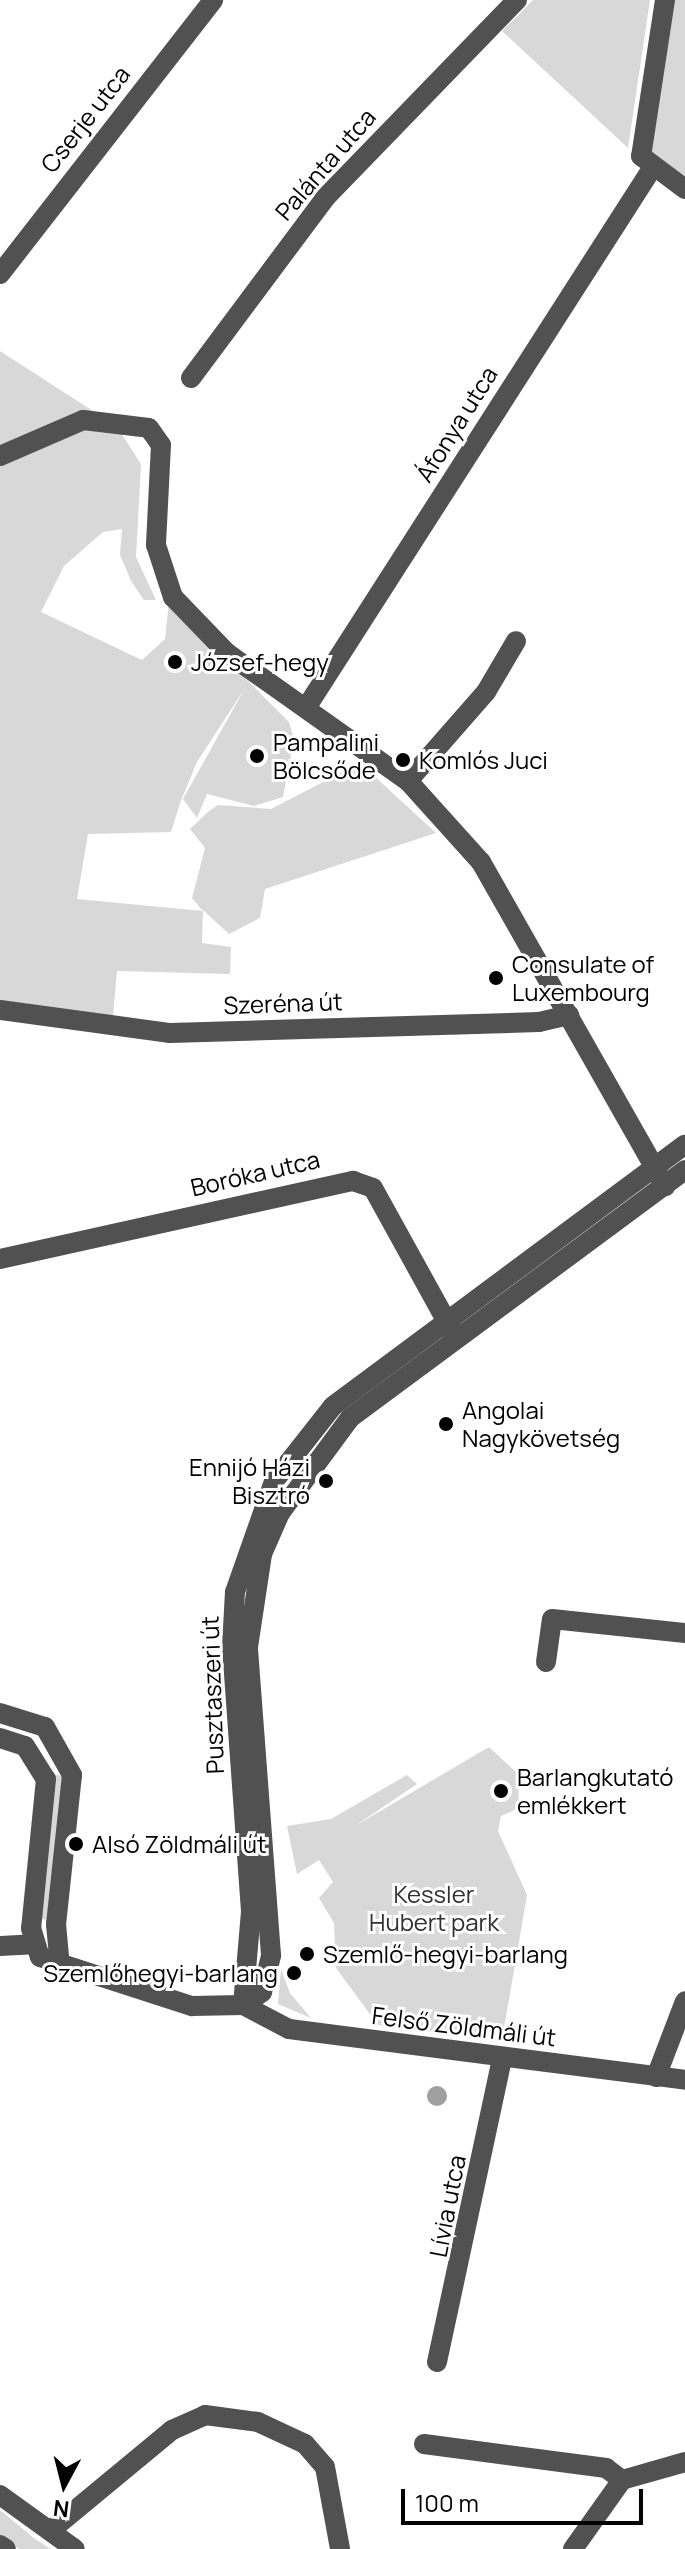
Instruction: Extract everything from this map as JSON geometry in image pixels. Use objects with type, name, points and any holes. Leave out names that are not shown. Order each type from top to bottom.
[{"type":"street","name":"Cserje utca","points":[[0,274],[213,0]]},
{"type":"street","name":"Palánta utca","points":[[191,378],[325,198],[517,0]]},
{"type":"street","points":[[665,0],[641,156],[651,170],[685,189]]},
{"type":"street","name":"Áfonya utca","points":[[306,708],[651,170]]},
{"type":"street","points":[[0,456],[83,420],[149,428],[161,445],[156,545],[173,597],[227,653],[408,781],[481,862],[660,1177]]},
{"type":"street","points":[[408,781],[486,692],[516,641]]},
{"type":"street","name":"Szeréna út","points":[[0,1010],[170,1033],[539,1022],[569,1015]]},
{"type":"street","name":"Pusztaszeri út","points":[[243,2005],[262,1992],[271,1955],[240,1647],[247,1542],[294,1451],[333,1406],[451,1330],[660,1177],[685,1145]]},
{"type":"street","name":"Pusztaszeri út","points":[[660,1177],[685,1170]]},
{"type":"street","name":"Boróka utca","points":[[0,1259],[353,1181],[373,1188],[451,1330]]},
{"type":"street","points":[[546,1662],[545,1628],[552,1619],[685,1633]]},
{"type":"street","points":[[0,1713],[32,1720],[56,1742],[74,1788],[56,1931],[60,1967]]},
{"type":"street","points":[[0,1738],[36,1755],[46,1790],[32,1936],[60,1967],[192,2006],[243,2005]]},
{"type":"street","points":[[36,1755],[56,1742]]},
{"type":"street","points":[[0,1946],[56,1931]]},
{"type":"street","points":[[656,2077],[685,2001]]},
{"type":"street","name":"Felső Zöldmáli út","points":[[243,2005],[289,2029],[685,2080]]},
{"type":"street","name":"Lívia utca","points":[[437,2362],[502,2058]]},
{"type":"street","points":[[50,2531],[172,2430],[205,2415],[258,2422],[305,2444],[325,2467],[340,2549]]},
{"type":"street","points":[[424,2444],[606,2468],[622,2480]]},
{"type":"street","points":[[573,2549],[622,2480],[685,2462]]},
{"type":"street","points":[[0,2495],[75,2549]]},
{"type":"street","points":[[0,2545],[6,2549]]},
{"type":"green space","points":[[533,0],[650,0],[628,148],[502,31]]},
{"type":"green space","points":[[665,0],[685,0],[685,189],[641,156]]},
{"type":"green space","points":[[0,351],[93,411],[0,449]]},
{"type":"green space","points":[[112,419],[141,464],[136,557],[156,600],[144,600],[131,581],[120,555],[122,529],[103,532],[64,566],[41,612],[142,660],[165,639],[169,602],[289,722],[294,739],[283,797],[254,806],[207,794],[197,818],[183,799],[245,688],[197,762],[180,803],[171,832],[88,834],[77,899],[203,911],[202,943],[231,947],[230,974],[117,971],[112,1028],[0,1010],[0,456]]},
{"type":"green space","points":[[360,763],[436,833],[265,889],[260,918],[229,934],[192,898],[205,848],[190,829],[218,805],[271,809]]},
{"type":"green space","name":"Kessler Hubert park","points":[[489,1747],[518,1774],[519,1808],[501,1816],[498,1831],[527,1895],[502,2040],[378,2025],[336,1968],[334,1923],[319,1898],[333,1882],[319,1860],[297,1874],[287,1826],[331,1819],[407,1775],[417,1784],[355,1826]]},
{"type":"green space","points":[[55,1775],[66,1776],[48,1920],[37,1919]]},
{"type":"green space","points":[[281,1969],[290,1993],[311,2018],[278,2004]]},
{"type":"green space","points":[[0,2510],[51,2549],[19,2549],[0,2536]]},
{"type":"shaded area","points":[[437,2086],[444,2089],[447,2096],[444,2103],[437,2106],[430,2103],[427,2096],[430,2089]]},
{"type":"place","name":"József-hegy","points":[[175,662]]},
{"type":"place","name":"Pampalini Bölcsőde","points":[[257,756]]},
{"type":"place","name":"Komlós Juci","points":[[403,760]]},
{"type":"place","name":"Consulate of Luxembourg","points":[[496,978]]},
{"type":"place","name":"Angolai Nagykövetség","points":[[446,1424]]},
{"type":"place","name":"Ennijó Házi Bisztró","points":[[326,1481]]},
{"type":"place","name":"Barlangkutató emlékkert","points":[[501,1791]]},
{"type":"place","name":"Alsó Zöldmáli út","points":[[76,1844]]},
{"type":"place","name":"Szemlő-hegyi-barlang","points":[[307,1954]]},
{"type":"place","name":"Szemlőhegyi-barlang","points":[[294,1973]]}]
